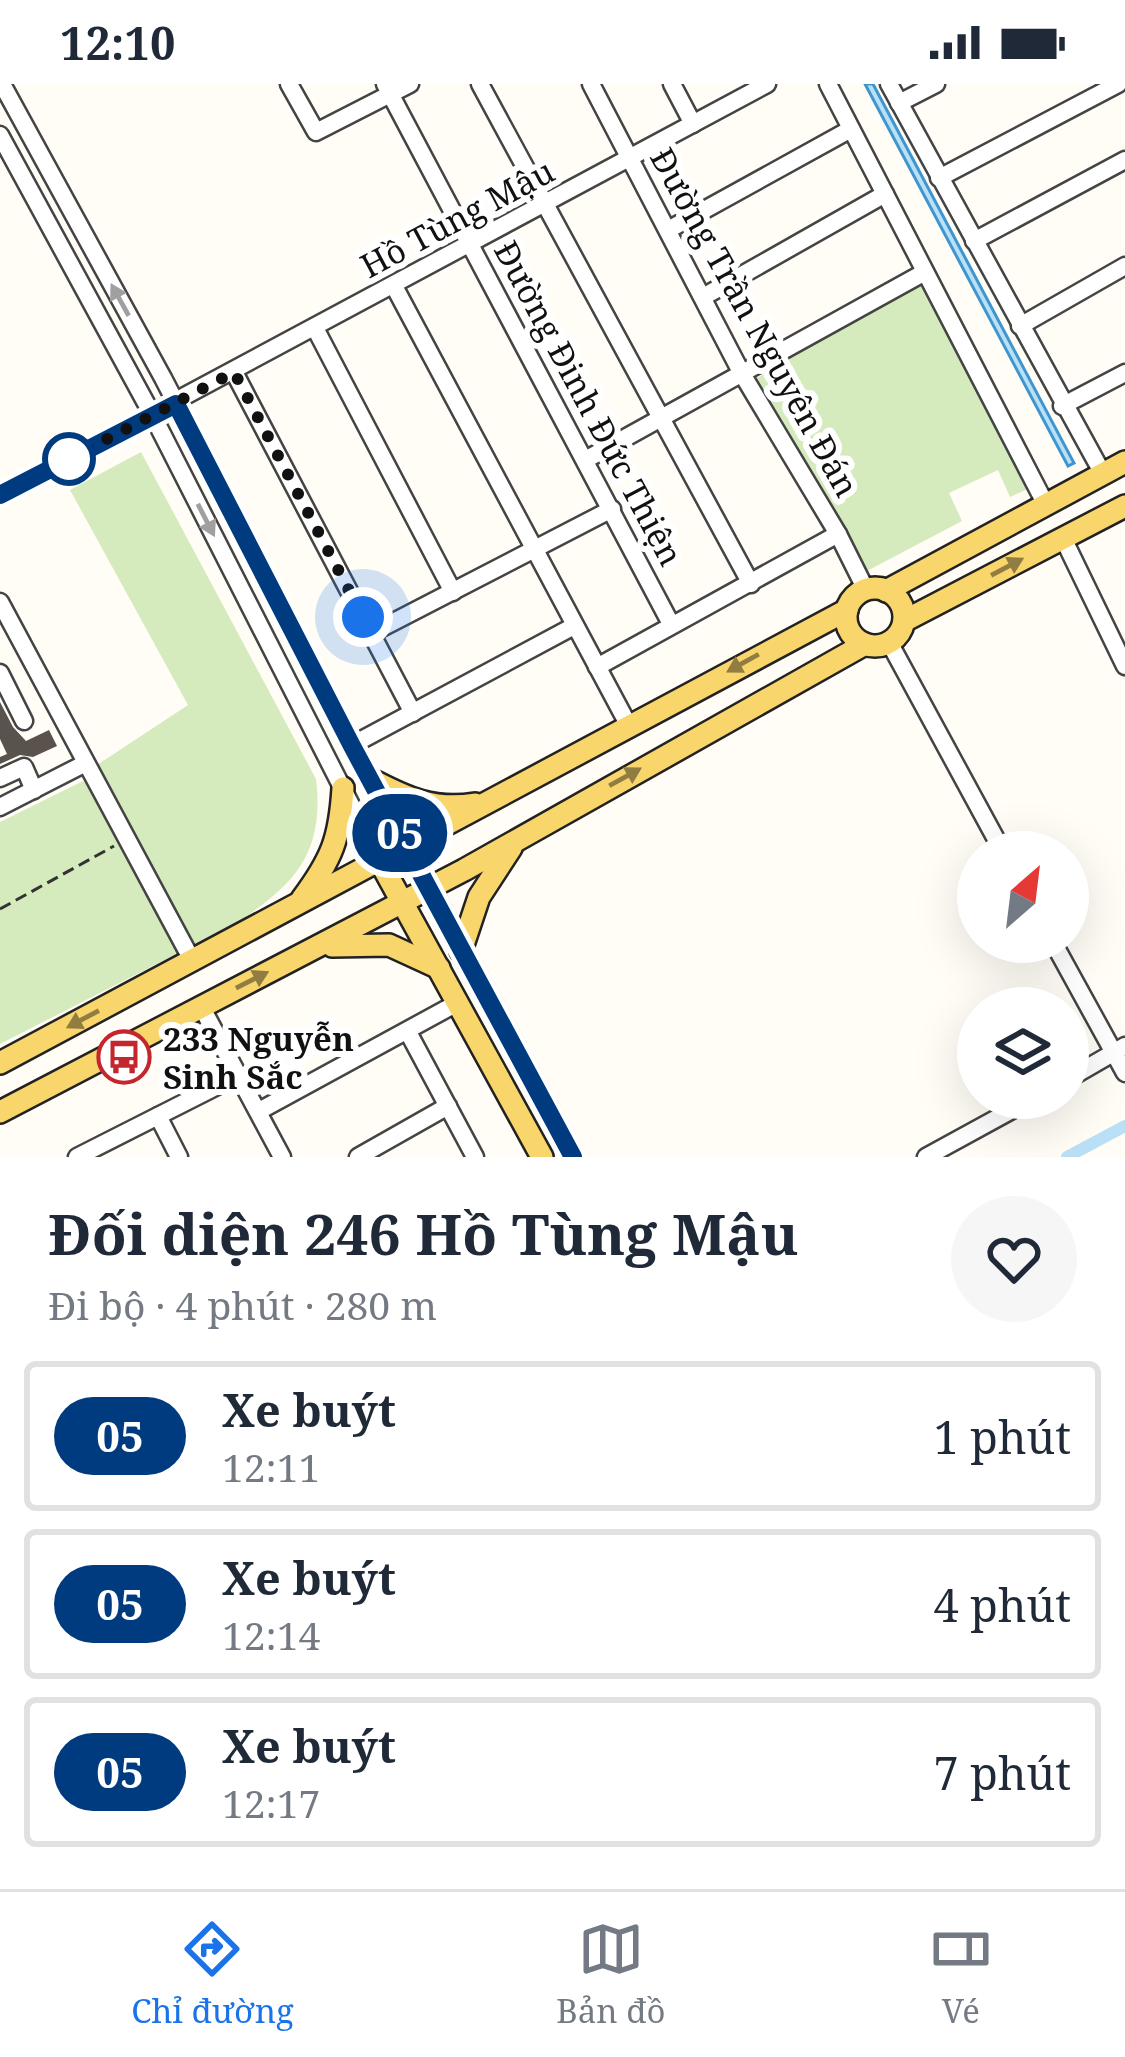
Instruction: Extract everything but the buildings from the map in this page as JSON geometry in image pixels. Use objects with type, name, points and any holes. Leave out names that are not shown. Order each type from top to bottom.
[{"type":"main road","points":[[0,1063],[847,610],[858,594],[876,590],[1125,462]]},
{"type":"main road","points":[[904,621],[1063,538],[1122,515]]},
{"type":"main road","points":[[0,1112],[429,889],[865,644],[889,642],[904,621],[898,600],[876,590]]},
{"type":"main road","points":[[847,610],[851,634],[865,644]]},
{"type":"main road","points":[[370,779],[427,805],[452,808],[493,801]]},
{"type":"main road","points":[[298,905],[333,851],[343,788]]},
{"type":"main road","points":[[461,951],[479,897],[523,834]]},
{"type":"main road","points":[[406,846],[573,1157]]},
{"type":"main road","points":[[379,860],[542,1157]]},
{"type":"main road","points":[[314,949],[357,943],[389,946],[440,969]]},
{"type":"street","points":[[2,84],[8,114],[176,404],[406,846]]},
{"type":"street","points":[[289,84],[316,132],[388,89],[410,84]]},
{"type":"street","points":[[480,84],[751,584]]},
{"type":"street","name":"Đường Trần Nguyên Đán","points":[[591,84],[742,372],[876,590]]},
{"type":"street","points":[[672,84],[693,124]]},
{"type":"street","name":"Hồ Tùng Mậu","points":[[0,495],[767,84]]},
{"type":"street","points":[[828,84],[1046,505]]},
{"type":"street","points":[[889,84],[1102,474]]},
{"type":"street","points":[[899,104],[936,84]]},
{"type":"street","points":[[940,178],[1118,84]]},
{"type":"street","name":"Đường Đinh Đức Thiện","points":[[388,89],[671,624]]},
{"type":"street","points":[[668,230],[851,129]]},
{"type":"street","points":[[0,134],[153,416],[379,860]]},
{"type":"street","points":[[974,241],[1125,160]]},
{"type":"street","points":[[703,297],[885,194]]},
{"type":"street","points":[[1020,326],[1125,266]]},
{"type":"street","points":[[587,459],[925,272]]},
{"type":"street","points":[[394,286],[629,726]]},
{"type":"street","points":[[315,328],[453,592]]},
{"type":"street","points":[[234,372],[413,712]]},
{"type":"street","points":[[1062,406],[1125,373]]},
{"type":"street","points":[[372,633],[612,509]]},
{"type":"street","points":[[597,667],[838,534]]},
{"type":"street","points":[[1063,538],[1125,666]]},
{"type":"street","points":[[1,605],[193,962]]},
{"type":"street","points":[[352,746],[574,626]]},
{"type":"street","points":[[889,642],[992,831]]},
{"type":"street","points":[[24,721],[2,678],[33,667]]},
{"type":"street","points":[[0,807],[84,764]]},
{"type":"street","points":[[0,778],[24,767],[34,790]]},
{"type":"street","points":[[1066,963],[1119,1050],[1125,1073]]},
{"type":"street","points":[[259,1111],[459,1002]]},
{"type":"street","points":[[201,1006],[283,1157]]},
{"type":"street","points":[[408,1032],[475,1157]]},
{"type":"street","points":[[1089,1067],[1119,1050]]},
{"type":"street","points":[[80,1156],[239,1075]]},
{"type":"street","points":[[358,1157],[378,1152],[448,1106]]},
{"type":"street","points":[[158,1116],[179,1157]]},
{"type":"street","points":[[926,1157],[996,1119]]},
{"type":"path","points":[[0,909],[125,839]]},
{"type":"green space","points":[[923,282],[1032,487],[1010,497],[998,470],[949,493],[962,521],[865,572],[757,378]]},
{"type":"green space","points":[[141,452],[316,779],[317,813],[302,863],[269,900],[198,950],[97,765],[188,705],[70,490]]},
{"type":"green space","points":[[83,781],[182,951],[0,1044],[0,822]]},
{"type":"water","points":[[865,84],[873,84],[1074,463],[1068,466]]},
{"type":"waterway","points":[[1067,1157],[1125,1126]]},
{"type":"bus line","name":"05","points":[[0,495],[176,404],[352,746],[573,1157]]},
{"type":"place","name":"233 Nguyễn Sinh Sắc","points":[[124,1057]]},
{"type":"route","points":[[69,459],[234,372],[363,617]]}]
